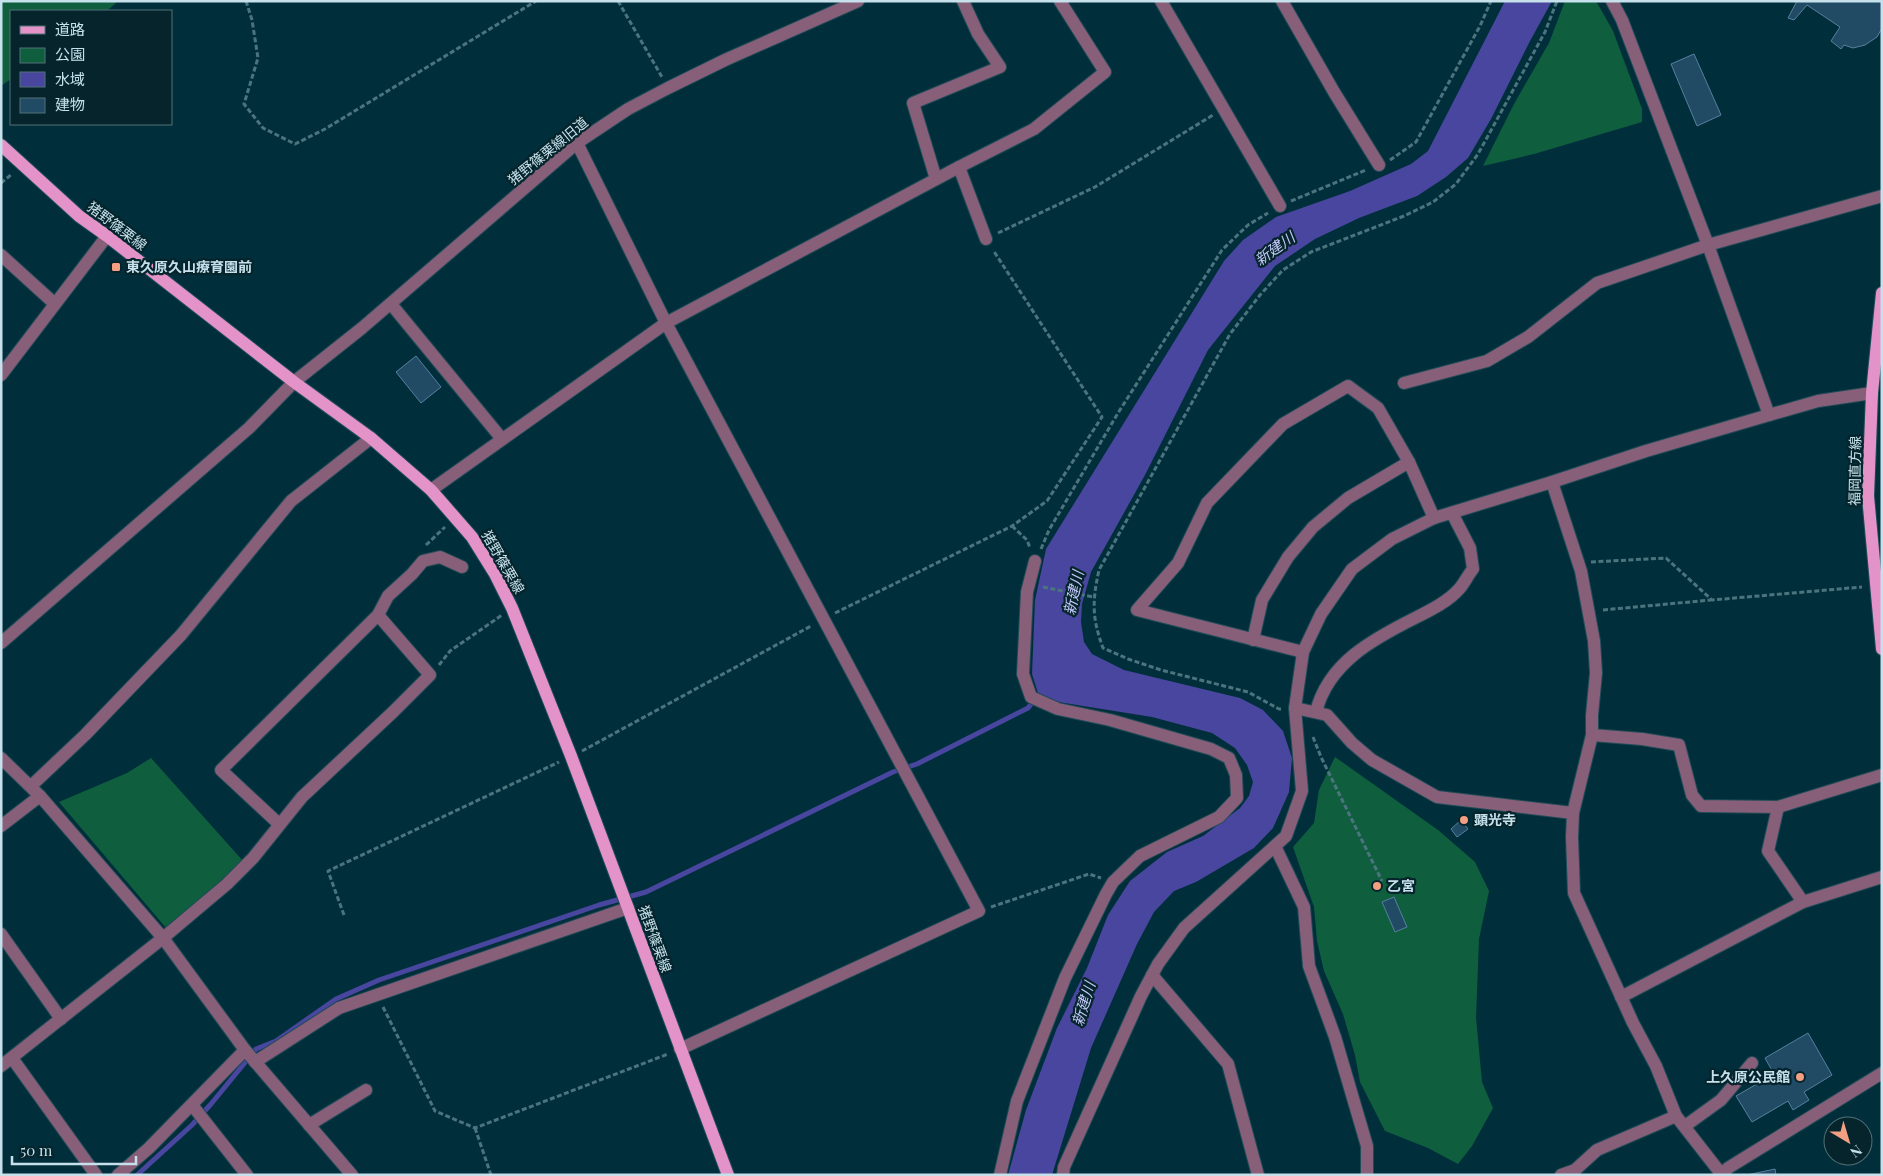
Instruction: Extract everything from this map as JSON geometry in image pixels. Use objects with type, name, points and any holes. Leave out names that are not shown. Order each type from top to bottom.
[{"type":"main road","name":"猪野篠栗線","points":[[1,145],[79,216],[294,382],[371,438],[431,490],[472,537],[495,574],[512,608],[572,756],[728,1175]]},
{"type":"main road","name":"福岡直方線","points":[[1882,293],[1872,394],[1868,496],[1882,650]]},
{"type":"street","name":"猪野篠栗線旧道","points":[[1,643],[249,428],[294,382],[391,304],[577,143],[628,109],[668,88],[725,60],[858,1]]},
{"type":"street","points":[[936,179],[913,103],[1000,66],[978,34],[964,1]]},
{"type":"street","points":[[431,490],[666,323],[1034,129],[1105,72],[1060,1]]},
{"type":"street","points":[[1161,1],[1280,206]]},
{"type":"street","points":[[1282,1],[1334,92],[1379,165]]},
{"type":"street","points":[[1612,1],[1622,20],[1708,245],[1769,415]]},
{"type":"street","points":[[577,143],[666,323],[978,911],[680,1049]]},
{"type":"street","points":[[959,167],[986,239]]},
{"type":"street","points":[[1404,383],[1488,361],[1528,337],[1597,283],[1708,245],[1882,196]]},
{"type":"street","points":[[1,375],[107,236]]},
{"type":"street","points":[[1,255],[55,304]]},
{"type":"street","points":[[391,304],[502,439]]},
{"type":"street","points":[[1303,652],[1137,610],[1178,563],[1206,503],[1283,424],[1348,386],[1378,408],[1409,462],[1434,518]]},
{"type":"street","points":[[1063,1175],[1064,1167],[1158,964],[1184,928],[1286,836],[1302,791],[1295,708],[1303,652],[1321,614],[1352,569],[1392,539],[1434,518],[1552,482],[1646,450],[1818,401],[1872,394]]},
{"type":"street","points":[[30,786],[85,736],[181,635],[291,501],[371,438]]},
{"type":"street","points":[[1253,640],[1262,600],[1288,557],[1313,527],[1348,498],[1409,462]]},
{"type":"street","points":[[1552,482],[1578,562],[1594,641],[1596,673],[1592,735],[1573,813],[1574,893],[1621,997],[1656,1066],[1676,1116],[1722,1175],[1728,1168],[1882,1073]]},
{"type":"street","points":[[1316,712],[1319,698],[1333,675],[1353,654],[1389,631],[1436,607],[1459,589],[1473,569],[1470,548],[1452,513]]},
{"type":"street","points":[[279,824],[221,770],[378,615],[388,596],[423,561],[440,557],[462,567]]},
{"type":"street","points":[[1000,1175],[1020,1092],[1065,978],[1113,882],[1140,856],[1219,817],[1237,798],[1236,775],[1229,758],[1211,749],[1110,720],[1058,709],[1031,697],[1023,674],[1027,592],[1035,560]]},
{"type":"street","points":[[96,1175],[6,1062],[163,938],[226,884],[252,858],[302,796],[430,675],[378,615]]},
{"type":"street","points":[[1295,708],[1327,716],[1352,743],[1372,760],[1437,797],[1573,813]]},
{"type":"street","points":[[1592,735],[1642,739],[1679,745],[1692,795],[1701,806],[1778,806],[1882,775]]},
{"type":"street","points":[[1,758],[40,796],[163,938],[245,1050],[352,1175]]},
{"type":"street","points":[[1,826],[40,796]]},
{"type":"street","points":[[1778,806],[1768,851],[1803,902]]},
{"type":"street","points":[[1275,846],[1304,907],[1309,966],[1335,1037],[1367,1146],[1367,1175]]},
{"type":"street","points":[[1621,997],[1803,902],[1882,877]]},
{"type":"street","points":[[255,1062],[339,1008],[628,908]]},
{"type":"street","points":[[1,934],[61,1019]]},
{"type":"street","points":[[1152,975],[1228,1064],[1258,1175]]},
{"type":"street","points":[[118,1175],[149,1148],[245,1050]]},
{"type":"street","points":[[1685,1126],[1721,1100],[1752,1063]]},
{"type":"street","points":[[309,1125],[366,1090]]},
{"type":"street","points":[[192,1105],[247,1175]]},
{"type":"street","points":[[1561,1175],[1574,1170],[1597,1150],[1676,1116]]},
{"type":"path","points":[[246,1],[252,20],[258,58],[244,104],[264,128],[295,144],[324,130],[536,1]]},
{"type":"path","points":[[618,1],[668,88]]},
{"type":"path","points":[[1035,560],[1049,530],[1118,413],[1222,250],[1248,225],[1280,206],[1392,159],[1416,142],[1480,26],[1491,1]]},
{"type":"path","points":[[1295,708],[1279,709],[1248,692],[1128,660],[1103,648],[1095,627],[1094,597],[1099,570],[1156,471],[1230,334],[1260,295],[1283,270],[1311,252],[1404,216],[1433,202],[1456,184],[1478,154],[1545,32],[1557,1]]},
{"type":"path","points":[[344,915],[328,872],[572,756],[824,619],[1012,526],[1047,501],[1102,417],[986,239],[1095,188],[1223,109]]},
{"type":"path","points":[[1012,526],[1027,540],[1035,560]]},
{"type":"path","points":[[1578,562],[1666,558],[1712,600]]},
{"type":"path","points":[[1029,584],[1094,597]]},
{"type":"path","points":[[1589,612],[1876,586]]},
{"type":"path","points":[[430,675],[450,651],[512,608]]},
{"type":"path","points":[[1321,757],[1382,881]]},
{"type":"path","points":[[978,911],[1089,874],[1113,882]]},
{"type":"path","points":[[376,994],[435,1110],[475,1128],[680,1049]]},
{"type":"path","points":[[475,1128],[491,1175]]},
{"type":"green space","points":[[1,1],[118,1],[108,10],[10,10],[10,80],[1,86]]},
{"type":"green space","points":[[1565,1],[1596,1],[1613,31],[1642,109],[1642,122],[1534,154],[1483,166],[1514,104],[1549,43]]},
{"type":"green space","points":[[1335,757],[1438,830],[1475,862],[1489,891],[1479,939],[1476,1018],[1482,1082],[1493,1108],[1472,1146],[1458,1164],[1428,1148],[1385,1131],[1360,1082],[1355,1055],[1343,1014],[1324,971],[1317,941],[1314,907],[1293,847],[1314,823],[1319,790]]},
{"type":"green space","points":[[151,758],[243,861],[167,929],[59,802],[127,773]]},
{"type":"water","name":"新建川","points":[[1505,1],[1552,1],[1491,119],[1468,158],[1446,177],[1417,196],[1359,218],[1315,239],[1275,266],[1208,350],[1145,475],[1091,572],[1082,604],[1081,622],[1084,642],[1092,654],[1124,670],[1240,698],[1263,710],[1283,731],[1292,758],[1289,792],[1273,828],[1254,848],[1196,882],[1174,891],[1154,912],[1137,944],[1091,1048],[1052,1175],[1008,1175],[1026,1110],[1057,1028],[1087,968],[1108,915],[1130,881],[1167,852],[1203,836],[1240,808],[1249,796],[1253,782],[1247,765],[1235,748],[1212,733],[1152,717],[1052,701],[1038,693],[1032,674],[1035,600],[1046,549],[1224,261],[1243,240],[1276,217],[1350,191],[1411,164],[1428,151]]},
{"type":"building","points":[[1797,1],[1882,1],[1882,28],[1877,37],[1865,45],[1853,48],[1844,45],[1841,49],[1831,41],[1840,27],[1807,5],[1794,20],[1788,18]]},
{"type":"building","points":[[1694,54],[1721,115],[1697,126],[1671,64]]},
{"type":"building","points":[[416,356],[441,387],[421,403],[396,372]]},
{"type":"building","points":[[1461,820],[1468,829],[1457,837],[1451,829]]},
{"type":"building","points":[[1394,897],[1407,927],[1395,932],[1382,902]]},
{"type":"building","points":[[1808,1033],[1832,1075],[1804,1092],[1809,1100],[1793,1110],[1788,1101],[1752,1122],[1736,1096],[1774,1074],[1765,1058]]},
{"type":"building","points":[[1775,1169],[1776,1175],[1747,1175]]},
{"type":"waterway","points":[[137,1175],[192,1125],[256,1049],[276,1041],[336,999],[379,980],[599,905],[646,892],[893,772],[917,764],[1028,708],[1035,699]]},
{"type":"place","name":"東久原久山療育園前","points":[[116,267]]},
{"type":"place","name":"顕光寺","points":[[1464,820]]},
{"type":"place","name":"乙宮","points":[[1377,886]]},
{"type":"place","name":"上久原公民館","points":[[1800,1077]]}]
